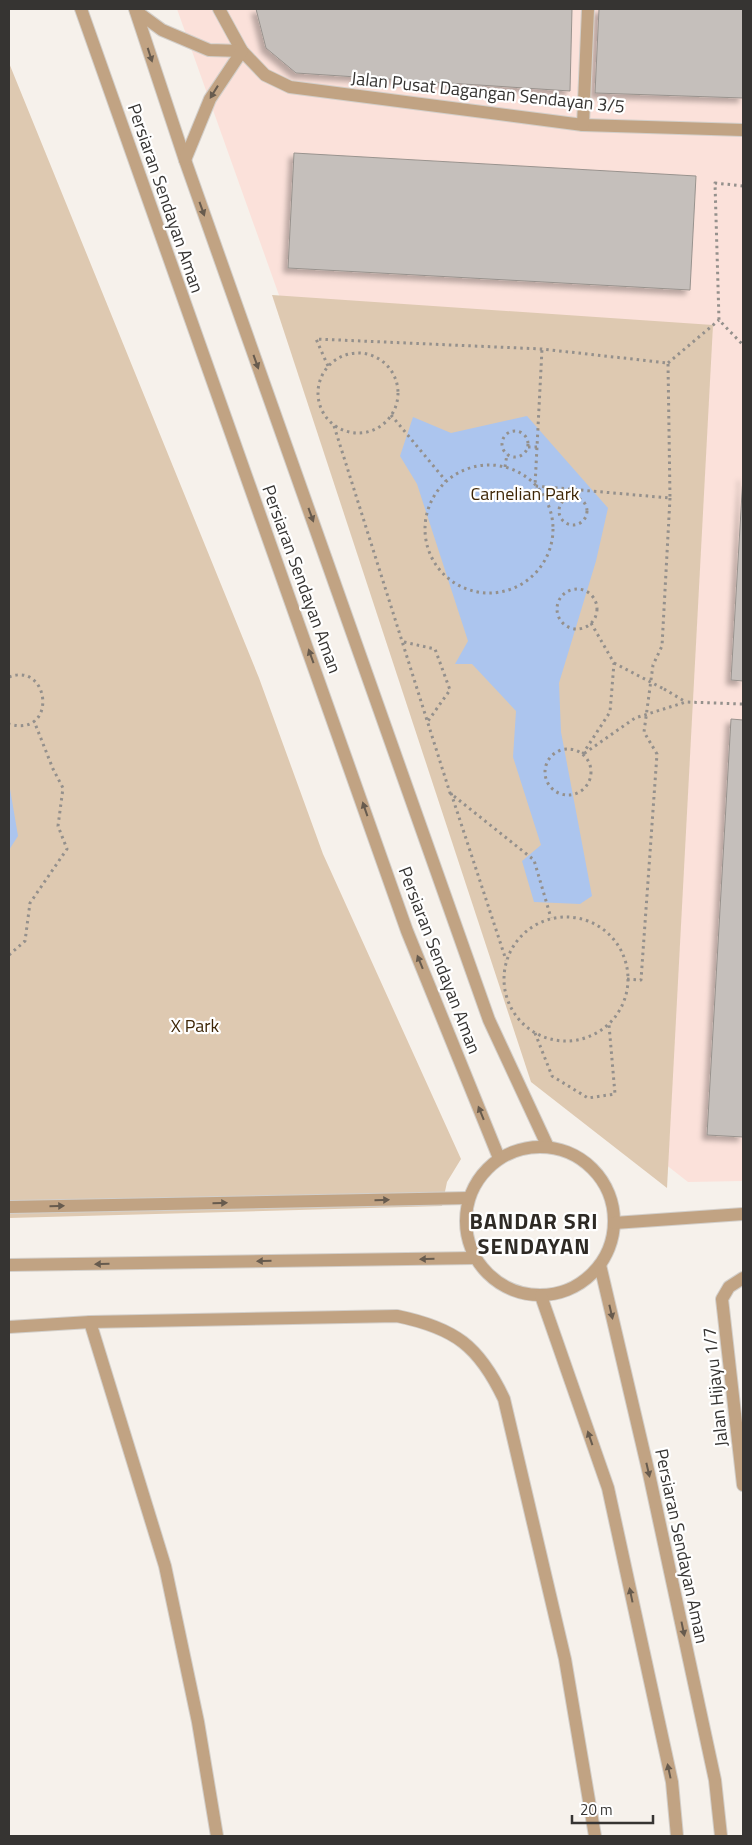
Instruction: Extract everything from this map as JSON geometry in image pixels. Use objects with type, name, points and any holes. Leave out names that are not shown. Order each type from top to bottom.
[{"type":"street","name":"Persiaran Sendayan Aman","points":[[81,9],[407,931],[499,1158]]},
{"type":"street","name":"Jalan Pusat Dagangan Sendayan 3/5","points":[[219,9],[242,51],[265,75],[290,87],[582,124],[743,130]]},
{"type":"street","points":[[582,124],[588,9]]},
{"type":"street","name":"Persiaran Sendayan Aman","points":[[136,10],[185,160],[489,1020],[548,1147]]},
{"type":"street","points":[[136,10],[162,30],[209,50],[242,51]]},
{"type":"street","points":[[185,160],[210,99],[242,51]]},
{"type":"street","points":[[548,1147],[570,1153],[588,1165],[598,1176],[612,1202],[614,1223],[610,1245],[600,1265],[584,1281],[570,1288],[541,1296],[515,1291],[492,1278],[475,1258],[468,1239],[466,1218],[469,1198],[476,1183],[499,1158],[523,1148],[548,1147]]},
{"type":"street","points":[[9,1207],[469,1198]]},
{"type":"street","points":[[614,1223],[743,1214]]},
{"type":"street","points":[[9,1266],[475,1258]]},
{"type":"street","name":"Persiaran Sendayan Aman","points":[[600,1265],[649,1474],[711,1761],[721,1836]]},
{"type":"street","name":"Jalan Hijayu 1/7","points":[[743,1278],[729,1287],[722,1299],[743,1485]]},
{"type":"street","points":[[541,1296],[608,1488],[672,1782],[677,1836]]},
{"type":"street","points":[[9,1327],[90,1322],[397,1316],[424,1322],[448,1333],[474,1351],[491,1371],[504,1399],[565,1659],[595,1836]]},
{"type":"street","points":[[90,1322],[165,1566],[198,1722],[218,1836]]},
{"type":"path","points":[[743,186],[715,183],[719,320],[743,345]]},
{"type":"path","points":[[328,366],[316,340],[542,349],[668,363],[719,320]]},
{"type":"path","points":[[535,486],[542,349]]},
{"type":"path","points":[[352,353],[365,354],[377,358],[388,367],[394,377],[397,390],[396,403],[391,415],[383,424],[372,430],[360,433],[347,432],[334,426],[325,416],[318,397],[321,377],[328,366],[339,358],[352,353]]},
{"type":"path","points":[[627,979],[641,980],[657,754],[644,732],[653,665],[662,646],[670,498],[668,363]]},
{"type":"path","points":[[391,415],[446,481]]},
{"type":"path","points":[[334,426],[450,793],[506,961]]},
{"type":"path","points":[[505,467],[507,454],[503,448],[503,440],[512,432],[524,435],[528,447]]},
{"type":"path","points":[[528,447],[537,447]]},
{"type":"path","points":[[507,454],[520,457],[528,447]]},
{"type":"path","points":[[484,465],[505,467],[524,476],[540,490],[551,516],[553,531],[549,552],[538,571],[522,585],[502,593],[480,593],[460,587],[443,575],[430,558],[425,538],[426,517],[432,497],[446,481],[463,469],[484,465]]},
{"type":"path","points":[[535,486],[670,498]]},
{"type":"path","points":[[576,498],[577,490]]},
{"type":"path","points":[[559,514],[568,524],[577,525],[581,523],[586,516],[586,507],[576,498]]},
{"type":"path","points":[[559,514],[564,501],[576,498]]},
{"type":"path","points":[[551,516],[559,514]]},
{"type":"path","points":[[576,589],[588,592],[593,597],[597,611],[591,624],[579,630],[566,627],[558,617],[556,610],[559,598],[564,593],[576,589]]},
{"type":"path","points":[[591,624],[614,663],[686,702]]},
{"type":"path","points":[[403,642],[435,649],[450,690],[428,721]]},
{"type":"path","points":[[582,755],[610,712],[614,663]]},
{"type":"path","points":[[9,677],[20,675],[28,677],[41,689],[43,707],[34,721],[18,726],[9,724]]},
{"type":"path","points":[[582,755],[635,718],[686,702],[743,704]]},
{"type":"path","points":[[9,955],[25,941],[30,903],[67,849],[58,826],[63,788],[53,769],[34,721]]},
{"type":"path","points":[[568,749],[582,755],[590,768],[590,776],[584,789],[571,795],[563,795],[550,787],[545,774],[549,759],[561,750],[568,749]]},
{"type":"path","points":[[450,793],[534,860],[551,918]]},
{"type":"path","points":[[572,917],[592,923],[610,935],[621,951],[627,970],[627,979],[627,990],[620,1008],[609,1024],[592,1035],[574,1041],[554,1040],[535,1033],[520,1020],[508,1002],[504,982],[506,961],[516,942],[531,927],[551,918],[572,917]]},
{"type":"path","points":[[535,1033],[552,1076],[588,1098],[615,1094],[609,1024]]},
{"type":"shaded area","points":[[177,9],[743,9],[743,1181],[688,1182],[559,1081]]},
{"type":"green space","name":"X Park","points":[[9,63],[259,678],[323,854],[461,1159],[447,1182],[442,1206],[9,1218]]},
{"type":"green space","name":"Carnelian Park","points":[[272,295],[713,325],[667,1188],[531,1082]]},
{"type":"water","points":[[527,416],[608,508],[596,561],[559,683],[561,732],[592,896],[580,904],[534,902],[522,861],[541,845],[513,757],[516,711],[472,664],[455,664],[468,641],[417,484],[400,456],[413,417],[451,433]]},
{"type":"water","points":[[9,783],[18,836],[9,850]]},
{"type":"building","points":[[256,9],[572,9],[570,91],[296,73],[266,48]]},
{"type":"building","points":[[599,9],[743,9],[743,98],[595,93]]},
{"type":"building","points":[[294,153],[696,176],[690,290],[288,268]]},
{"type":"building","points":[[743,476],[743,681],[731,680]]},
{"type":"building","points":[[731,719],[743,720],[743,1137],[707,1135]]},
{"type":"district","name":"BANDAR SRI SENDAYAN","points":[[534,1234]]}]
